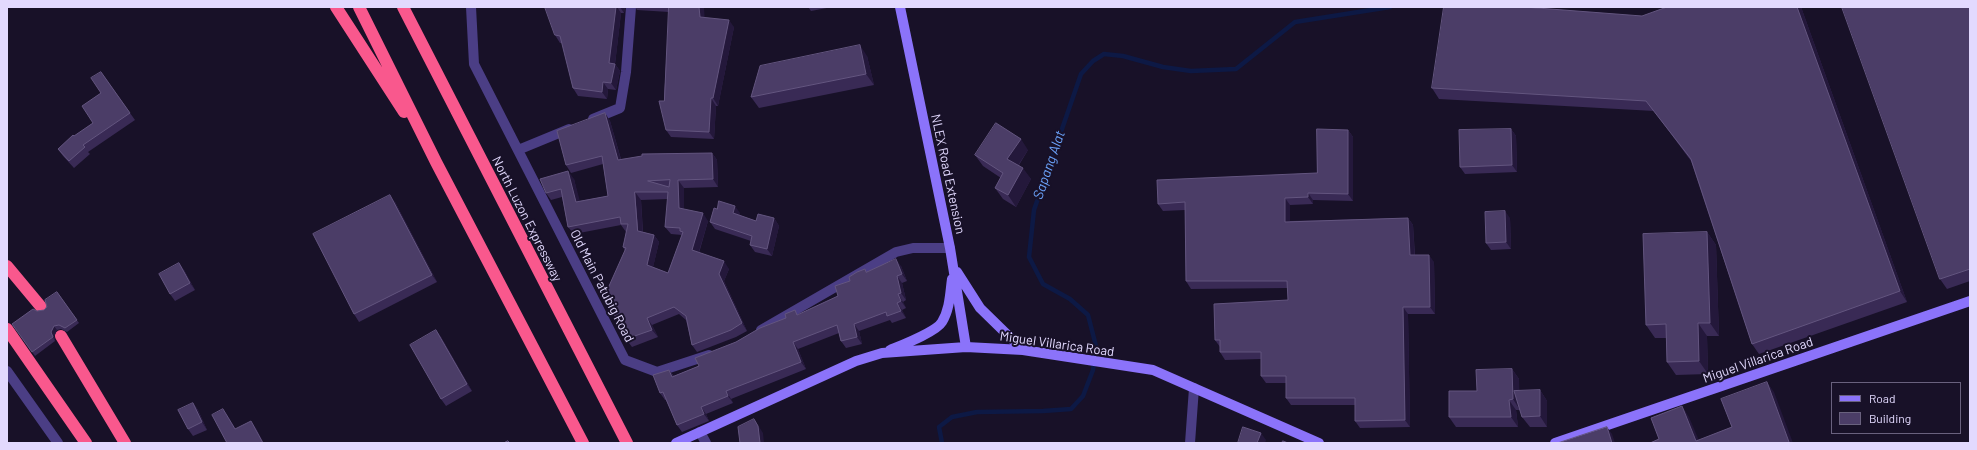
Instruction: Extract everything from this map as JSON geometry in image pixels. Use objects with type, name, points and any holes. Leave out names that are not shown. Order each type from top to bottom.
[{"type":"highway","points":[[336,7],[436,162]]},
{"type":"highway","points":[[359,7],[436,162],[583,443]]},
{"type":"highway","name":"North Luzon Expressway","points":[[403,7],[627,443]]},
{"type":"highway","points":[[7,266],[42,308]]},
{"type":"highway","points":[[7,329],[86,443]]},
{"type":"highway","points":[[61,336],[125,443]]},
{"type":"main road","name":"NLEX Road Extension","points":[[900,7],[950,248],[966,347]]},
{"type":"main road","points":[[953,265],[980,308],[1023,350]]},
{"type":"main road","points":[[882,353],[919,338],[942,323],[950,301],[953,265]]},
{"type":"main road","name":"Miguel Villarica Road","points":[[1555,443],[1970,301]]},
{"type":"main road","name":"Miguel Villarica Road","points":[[677,442],[856,361],[882,353],[966,347],[1023,350],[1153,370],[1319,443]]},
{"type":"street","name":"Old Main Patubig Road","points":[[470,7],[474,64],[624,360],[657,372],[685,364],[719,351]]},
{"type":"street","points":[[518,150],[620,108],[626,72],[631,7]]},
{"type":"street","points":[[752,335],[896,252],[913,248],[950,248]]},
{"type":"street","points":[[7,371],[58,443]]},
{"type":"street","points":[[1190,442],[1194,388]]},
{"type":"street","points":[[700,432],[706,443]]},
{"type":"building","points":[[545,7],[616,7],[609,63],[615,64],[611,83],[603,82],[602,92],[573,88],[560,36],[555,35]]},
{"type":"building","points":[[669,7],[699,7],[700,17],[729,20],[713,98],[711,98],[709,132],[666,130],[659,101],[664,101]]},
{"type":"building","points":[[1444,7],[1524,7],[1642,16],[1667,7],[1797,7],[1900,291],[1752,344],[1691,159],[1646,101],[1432,88]]},
{"type":"building","points":[[1842,7],[1970,7],[1970,269],[1940,279]]},
{"type":"building","points":[[860,45],[866,74],[751,97],[760,66]]},
{"type":"building","points":[[101,72],[130,113],[83,145],[85,147],[69,161],[58,149],[73,135],[74,136],[93,123],[82,106],[101,93],[91,78]]},
{"type":"building","points":[[605,113],[618,160],[642,156],[642,154],[712,153],[713,179],[678,180],[679,208],[703,213],[692,250],[724,261],[719,274],[742,323],[731,330],[692,345],[686,316],[674,307],[647,318],[652,330],[626,339],[605,295],[626,248],[623,247],[628,224],[621,224],[620,217],[568,227],[561,189],[546,193],[540,179],[568,171],[576,202],[608,196],[602,156],[566,165],[557,131]],"holes":[[[670,180],[669,187],[648,181]],[[635,192],[668,192],[665,227],[680,228],[680,231],[683,232],[668,273],[647,265],[654,235],[638,231]]]},
{"type":"building","points":[[996,123],[1021,139],[1007,159],[1023,168],[1008,195],[995,188],[1003,173],[975,155]]},
{"type":"building","points":[[1317,129],[1348,130],[1348,194],[1308,193],[1308,197],[1285,198],[1285,222],[1408,218],[1410,255],[1429,255],[1430,307],[1403,307],[1405,420],[1355,421],[1355,398],[1286,398],[1286,376],[1261,376],[1261,352],[1220,352],[1220,340],[1215,340],[1214,304],[1288,300],[1287,281],[1186,281],[1185,202],[1158,204],[1157,180],[1317,173]]},
{"type":"building","points":[[1511,129],[1512,165],[1460,167],[1459,130]]},
{"type":"building","points":[[390,195],[432,275],[354,314],[313,234]]},
{"type":"building","points":[[719,201],[735,206],[733,213],[756,221],[758,214],[774,218],[767,249],[750,245],[752,236],[710,222],[714,208],[717,209]]},
{"type":"building","points":[[1505,211],[1506,242],[1486,243],[1485,212]]},
{"type":"building","points":[[1707,232],[1710,323],[1698,323],[1699,361],[1667,362],[1666,324],[1646,325],[1643,234]]},
{"type":"building","points":[[896,259],[902,274],[897,276],[901,293],[898,294],[901,301],[897,303],[901,311],[887,316],[886,312],[854,324],[857,337],[841,341],[837,325],[793,342],[801,362],[726,391],[728,396],[701,407],[704,414],[677,425],[663,392],[660,393],[653,375],[669,370],[672,377],[699,366],[695,358],[736,342],[760,328],[786,318],[785,314],[795,310],[797,315],[838,296],[835,286],[850,281],[849,277],[857,272],[865,269],[866,272]]},
{"type":"building","points":[[179,263],[190,283],[170,294],[159,274]]},
{"type":"building","points":[[57,292],[77,320],[65,328],[59,325],[54,326],[51,332],[53,337],[32,352],[12,324],[33,309],[37,311],[44,310],[47,307],[45,300]]},
{"type":"building","points":[[436,330],[467,384],[441,399],[410,345]]},
{"type":"building","points":[[1512,369],[1513,399],[1509,400],[1511,417],[1449,417],[1449,391],[1477,391],[1476,370]]},
{"type":"building","points":[[1767,382],[1789,442],[1650,443],[1659,439],[1651,418],[1682,406],[1696,441],[1732,427],[1721,399]]},
{"type":"building","points":[[1540,390],[1540,416],[1522,417],[1514,391]]},
{"type":"building","points":[[193,403],[202,422],[188,429],[178,410]]},
{"type":"building","points":[[223,409],[235,429],[251,421],[263,443],[227,443],[212,415]]},
{"type":"building","points":[[754,419],[758,426],[760,443],[740,443],[738,427]]},
{"type":"building","points":[[1243,427],[1261,433],[1257,443],[1238,443]]},
{"type":"building","points":[[1607,427],[1612,443],[1558,443]]},
{"type":"waterway","name":"Sapang Alat","points":[[942,443],[939,427],[952,417],[977,412],[1071,409],[1083,396],[1093,370],[1096,346],[1088,315],[1070,299],[1043,284],[1029,257],[1034,210],[1081,74],[1093,61],[1104,54],[1123,56],[1163,67],[1191,71],[1236,69],[1295,22],[1390,7]]}]
